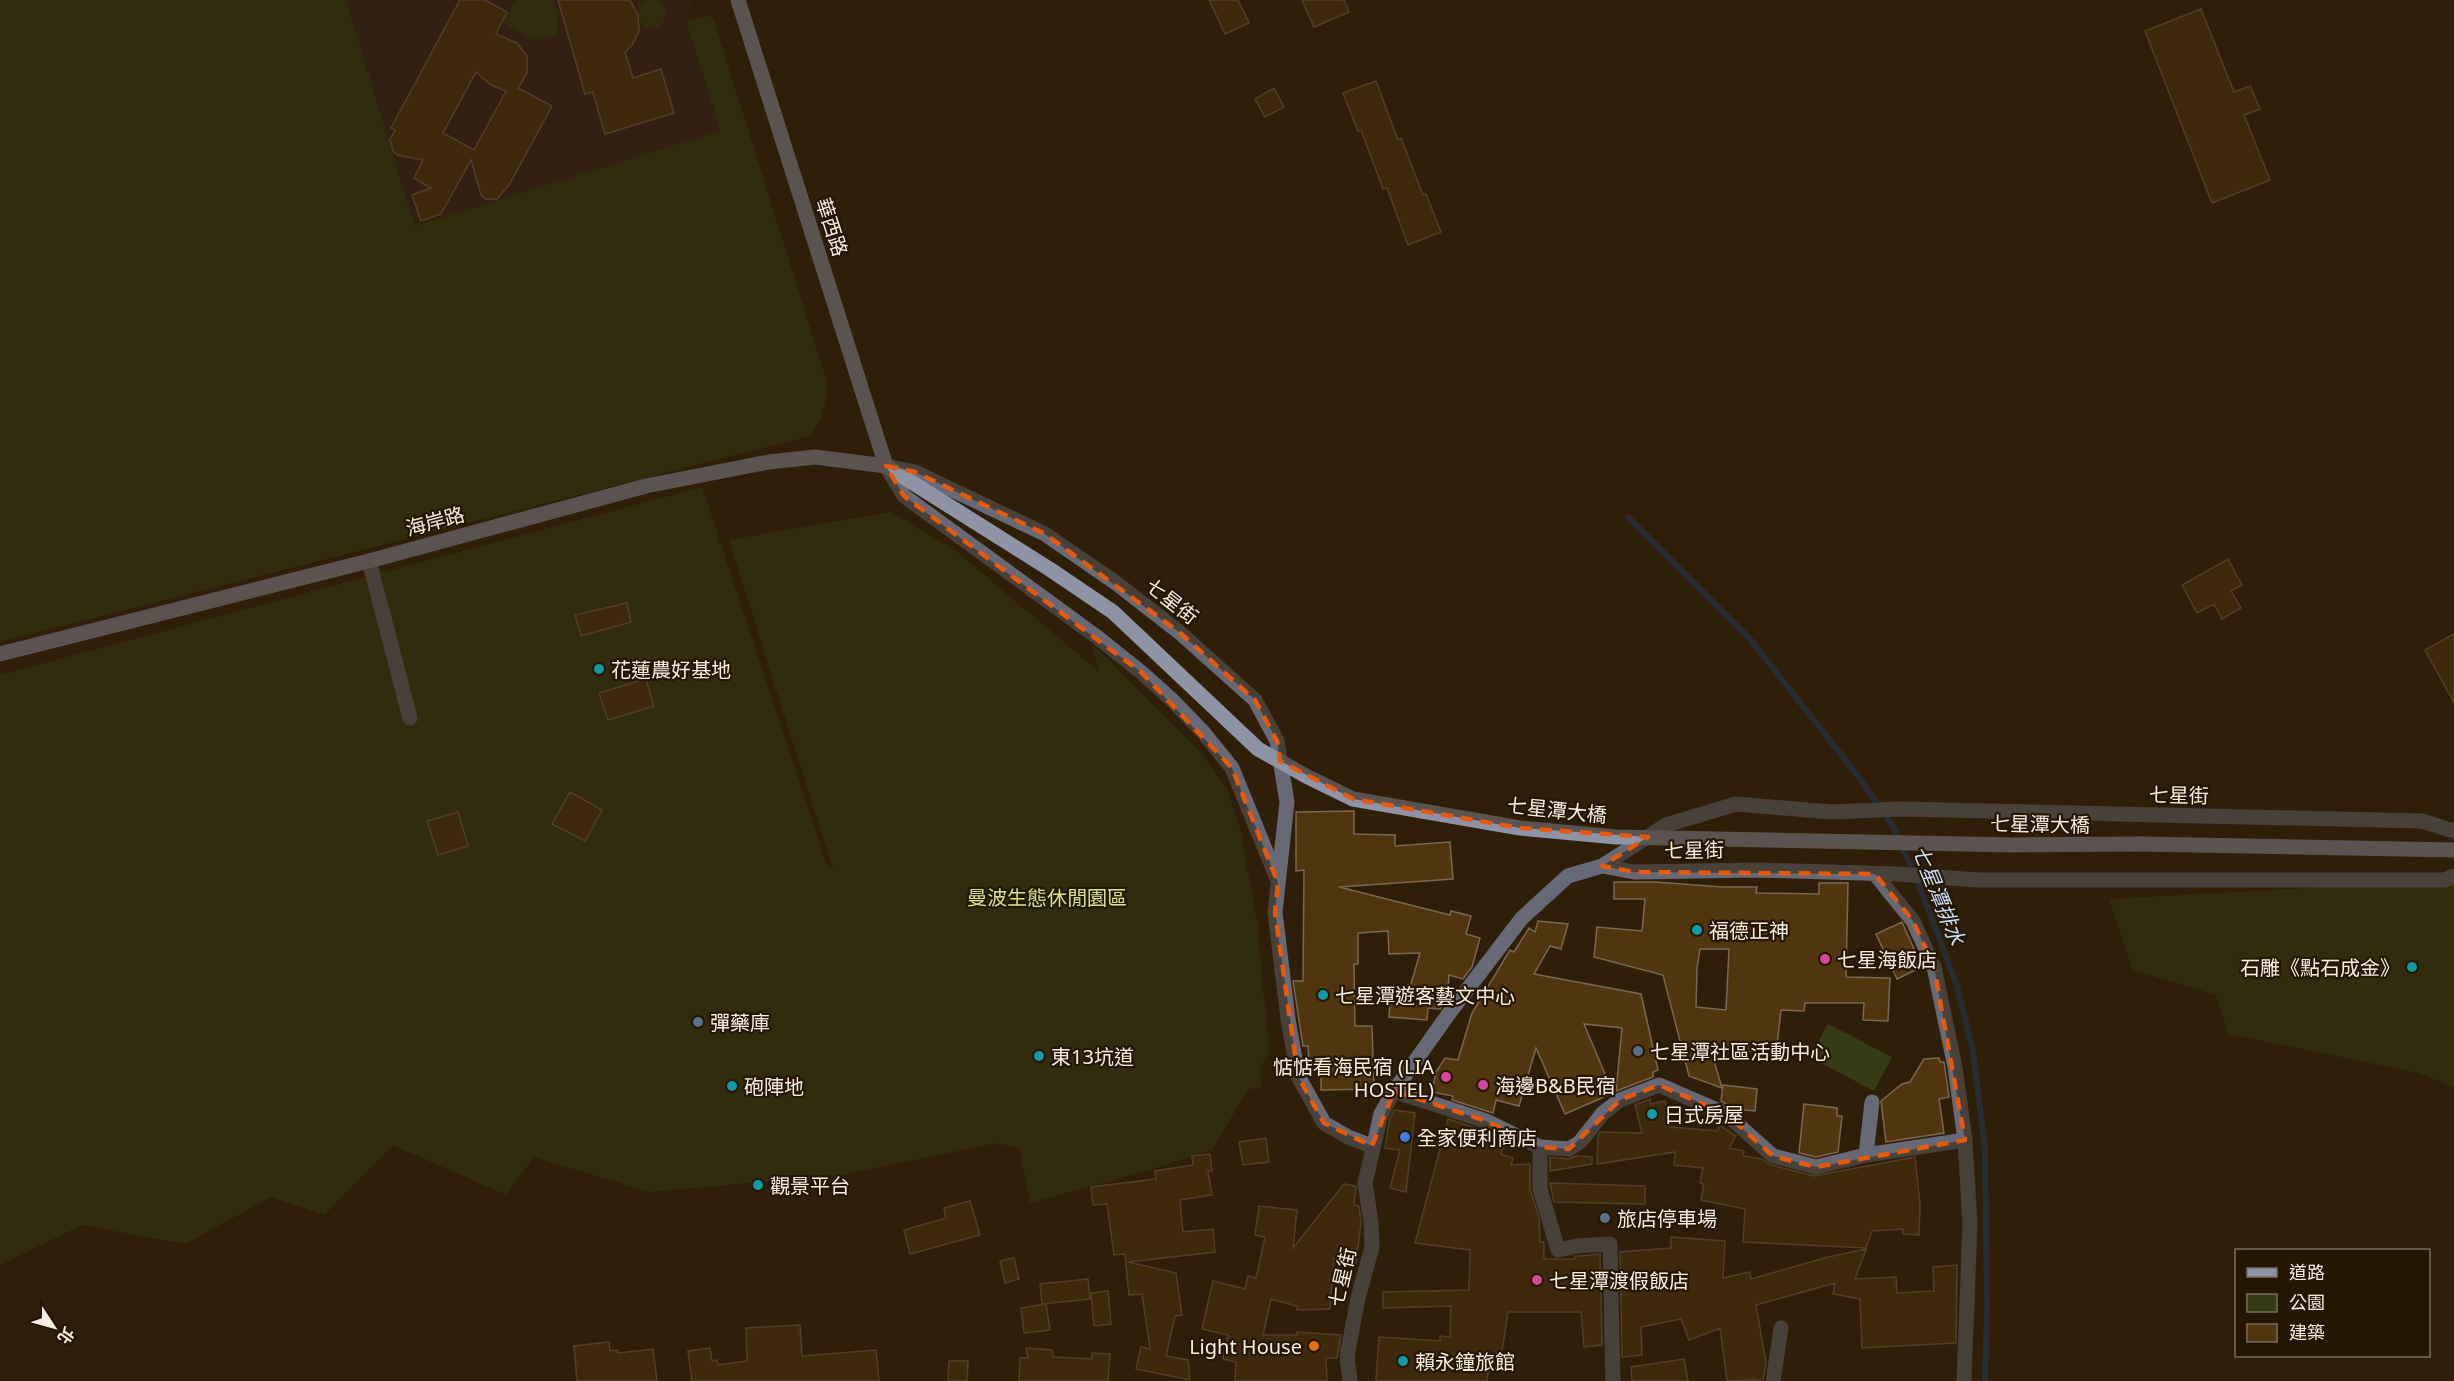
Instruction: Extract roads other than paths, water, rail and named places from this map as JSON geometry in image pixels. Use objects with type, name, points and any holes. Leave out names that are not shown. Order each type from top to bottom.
[{"type":"main road","name":"華西路","points":[[738,0],[886,466]]},
{"type":"main road","name":"海岸路","points":[[0,654],[369,561],[645,486],[770,462],[815,458],[886,466]]},
{"type":"main road","name":"七星潭大橋","points":[[886,466],[1113,612],[1258,749],[1353,799],[1520,828],[1616,837],[2454,850]]},
{"type":"street","name":"七星街","points":[[886,466],[904,496],[1142,672],[1203,732],[1232,768],[1278,883]]},
{"type":"street","name":"七星街","points":[[886,466],[915,472],[1045,534],[1179,632],[1255,700],[1277,741],[1287,802],[1275,912],[1288,1019],[1298,1076],[1324,1123],[1348,1137],[1372,1146]]},
{"type":"street","points":[[369,561],[410,718]]},
{"type":"street","name":"七星街","points":[[1350,1381],[1347,1356],[1358,1298],[1372,1247],[1365,1183],[1381,1114],[1394,1091],[1450,1012],[1522,918],[1568,876],[1602,866],[1666,825],[1736,804],[1831,812],[1901,809],[2422,821],[2454,831]]},
{"type":"street","name":"七星街","points":[[1602,866],[1634,872],[1757,870],[1896,874],[1978,880],[2444,880],[2454,876]]},
{"type":"street","points":[[1875,874],[1913,921],[1934,967],[1953,1058],[1965,1140],[1970,1224],[1964,1381]]},
{"type":"street","points":[[1394,1091],[1486,1121],[1540,1147],[1569,1149],[1580,1142],[1603,1113],[1620,1100],[1659,1085],[1726,1114],[1773,1156],[1816,1167],[1866,1155],[1965,1140]]},
{"type":"street","points":[[1866,1155],[1872,1102]]},
{"type":"street","points":[[1540,1147],[1540,1189],[1558,1250],[1610,1244],[1613,1381]]},
{"type":"street","points":[[1773,1381],[1781,1328]]},
{"type":"waterway","name":"七星潭排水","points":[[1628,517],[1750,639],[1858,776],[1894,828],[1923,895],[1957,986],[1973,1051],[1985,1149],[1987,1309],[1985,1381]]},
{"type":"place","name":"花蓮農好基地","points":[[599,669]]},
{"type":"place","name":"福德正神","points":[[1697,930]]},
{"type":"place","name":"七星海飯店","points":[[1825,959]]},
{"type":"place","name":"石雕《點石成金》","points":[[2412,967]]},
{"type":"place","name":"七星潭遊客藝文中心","points":[[1323,995]]},
{"type":"place","name":"彈藥庫","points":[[698,1022]]},
{"type":"place","name":"七星潭社區活動中心","points":[[1638,1051]]},
{"type":"place","name":"東13坑道","points":[[1039,1056]]},
{"type":"place","name":"惦惦看海民宿 (LIA HOSTEL)","points":[[1446,1077]]},
{"type":"place","name":"海邊B&B民宿","points":[[1483,1085]]},
{"type":"place","name":"砲陣地","points":[[732,1086]]},
{"type":"place","name":"日式房屋","points":[[1652,1114]]},
{"type":"place","name":"全家便利商店","points":[[1405,1137]]},
{"type":"place","name":"觀景平台","points":[[758,1185]]},
{"type":"place","name":"旅店停車場","points":[[1605,1218]]},
{"type":"place","name":"七星潭渡假飯店","points":[[1537,1280]]},
{"type":"place","name":"Light House","points":[[1314,1346]]},
{"type":"place","name":"賴永鐘旅館","points":[[1403,1361]]},
{"type":"park label","name":"曼波生態休閒園區","points":[[1047,897]]}]
